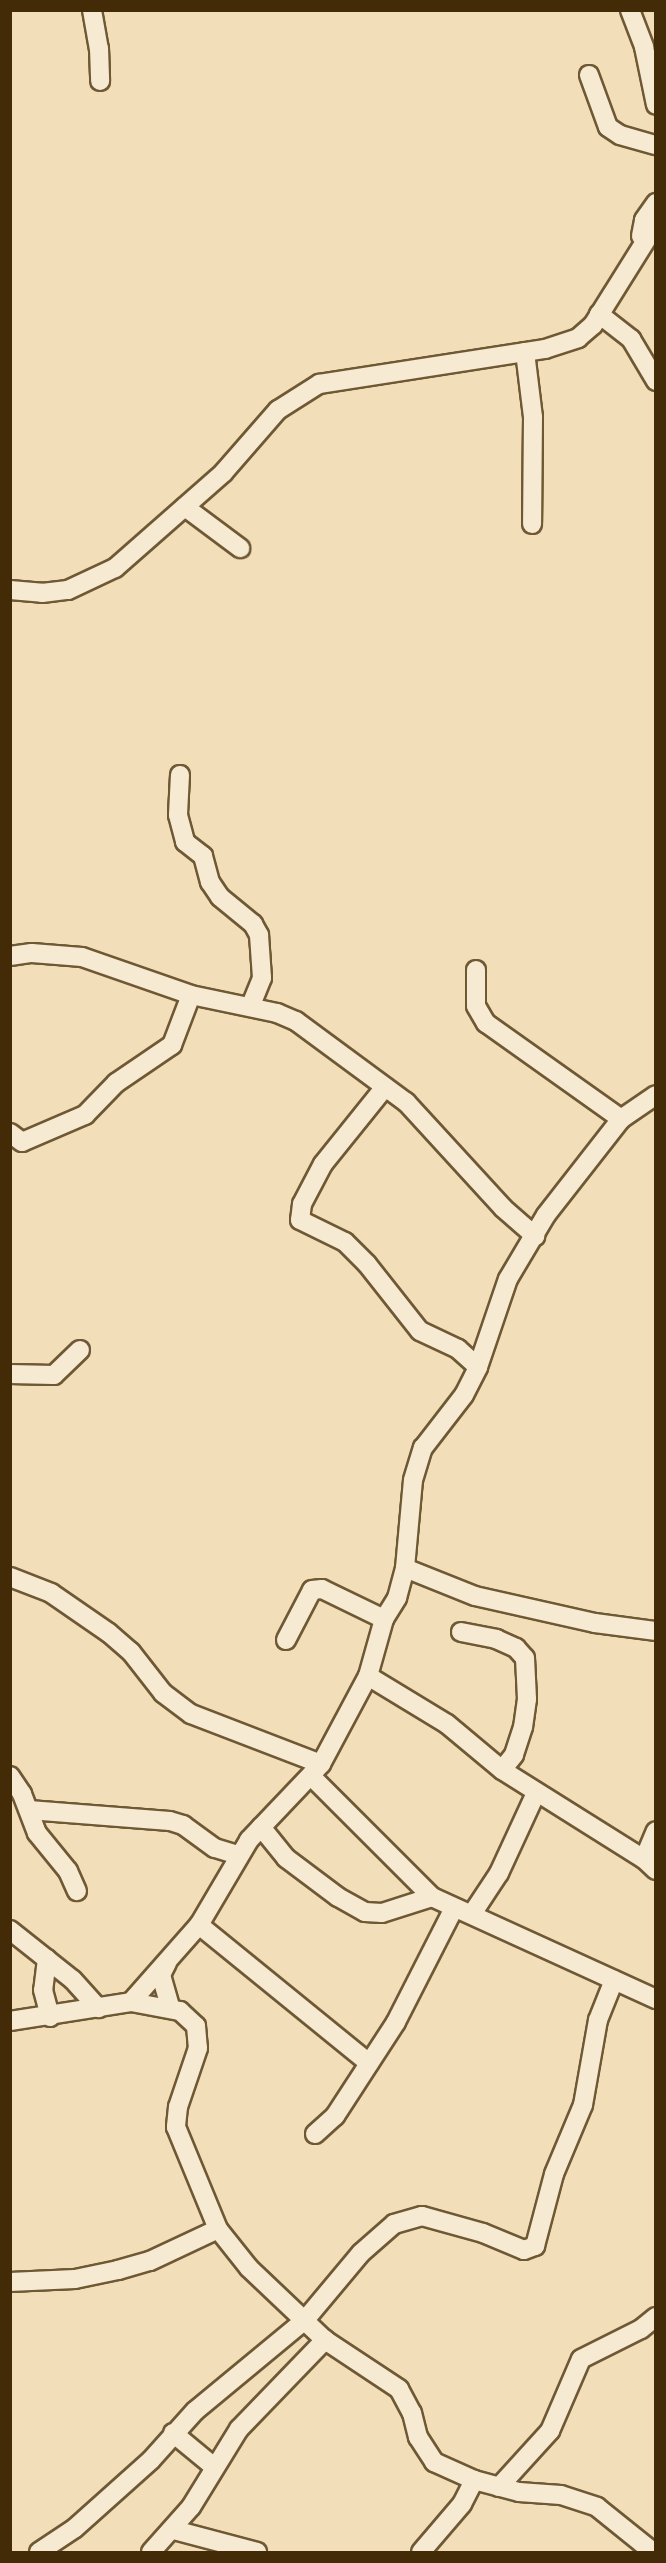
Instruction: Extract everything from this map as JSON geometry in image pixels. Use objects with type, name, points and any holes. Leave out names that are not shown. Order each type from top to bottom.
[{"type":"street","points":[[92,10],[99,48],[100,81]]},
{"type":"street","points":[[630,10],[644,47],[656,105]]},
{"type":"street","points":[[589,75],[608,128],[620,135],[656,145]]},
{"type":"street","points":[[641,243],[641,229],[656,203]]},
{"type":"street","points":[[10,590],[42,593],[85,584],[126,560],[223,473],[278,410],[319,384],[525,352],[578,338],[599,314],[641,243],[656,224]]},
{"type":"street","points":[[599,314],[631,339],[656,381]]},
{"type":"street","points":[[525,352],[533,417],[532,524]]},
{"type":"street","points":[[185,507],[240,549]]},
{"type":"street","points":[[180,775],[178,815],[185,842],[203,856],[210,882],[220,897],[253,924],[260,935],[262,978],[250,1006]]},
{"type":"street","points":[[10,957],[32,953],[82,957],[191,995],[250,1006],[296,1021],[422,1117],[503,1208],[535,1236]]},
{"type":"street","points":[[476,970],[476,1006],[486,1023],[621,1119]]},
{"type":"street","points":[[10,1133],[19,1142],[25,1141],[85,1115],[116,1083],[172,1046],[191,995]]},
{"type":"street","points":[[385,1087],[323,1164],[302,1204],[300,1220],[345,1242],[368,1264],[420,1331],[458,1349],[478,1367]]},
{"type":"street","points":[[131,2002],[199,1925],[238,1855],[261,1827],[317,1770],[368,1676],[384,1619],[397,1598],[405,1568],[410,1504],[419,1458],[464,1395],[478,1367],[508,1279],[567,1184],[621,1119],[656,1095]]},
{"type":"street","points":[[10,1374],[54,1375],[80,1350]]},
{"type":"street","points":[[405,1568],[475,1596],[595,1623],[656,1631]]},
{"type":"street","points":[[10,1577],[51,1593],[109,1633],[131,1652],[164,1693],[191,1714],[317,1770],[432,1897],[656,1999]]},
{"type":"street","points":[[286,1640],[312,1590],[322,1589],[384,1619]]},
{"type":"street","points":[[461,1632],[496,1639],[522,1653],[525,1658],[527,1699],[523,1727],[514,1755],[502,1770]]},
{"type":"street","points":[[368,1676],[447,1724],[502,1770],[536,1793],[650,1864],[656,1831]]},
{"type":"street","points":[[10,1776],[29,1810],[37,1833],[68,1871],[77,1891]]},
{"type":"street","points":[[472,1914],[500,1873],[536,1793]]},
{"type":"street","points":[[29,1810],[170,1821],[183,1825],[215,1848],[238,1855]]},
{"type":"street","points":[[261,1827],[286,1858],[338,1897],[365,1912],[382,1913],[432,1897]]},
{"type":"street","points":[[315,2134],[335,2116],[396,2022],[454,1908]]},
{"type":"street","points":[[199,1925],[369,2063]]},
{"type":"street","points":[[10,1930],[73,1980],[98,2008]]},
{"type":"street","points":[[47,1959],[43,1990],[50,2017]]},
{"type":"street","points":[[167,1963],[161,1975],[170,2007]]},
{"type":"street","points":[[39,2553],[75,2528],[151,2460],[195,2411],[305,2320],[361,2253],[394,2224],[410,2218],[451,2223],[524,2250],[536,2246],[554,2174],[583,2105],[598,2020],[614,1980]]},
{"type":"street","points":[[10,2021],[50,2017],[131,2002],[170,2007],[196,2026],[197,2057],[175,2118],[188,2164],[218,2229],[249,2268],[325,2340],[399,2389],[412,2413],[418,2437],[434,2462],[474,2480],[499,2487],[561,2495],[597,2507],[653,2553]]},
{"type":"street","points":[[10,2282],[75,2279],[118,2270],[150,2261],[218,2229]]},
{"type":"street","points":[[499,2487],[550,2431],[581,2359],[641,2329],[656,2317]]},
{"type":"street","points":[[151,2553],[174,2530],[213,2466],[282,2381],[325,2340]]},
{"type":"street","points":[[174,2433],[213,2466]]},
{"type":"street","points":[[421,2553],[462,2504],[474,2480]]},
{"type":"street","points":[[174,2530],[256,2553]]}]
